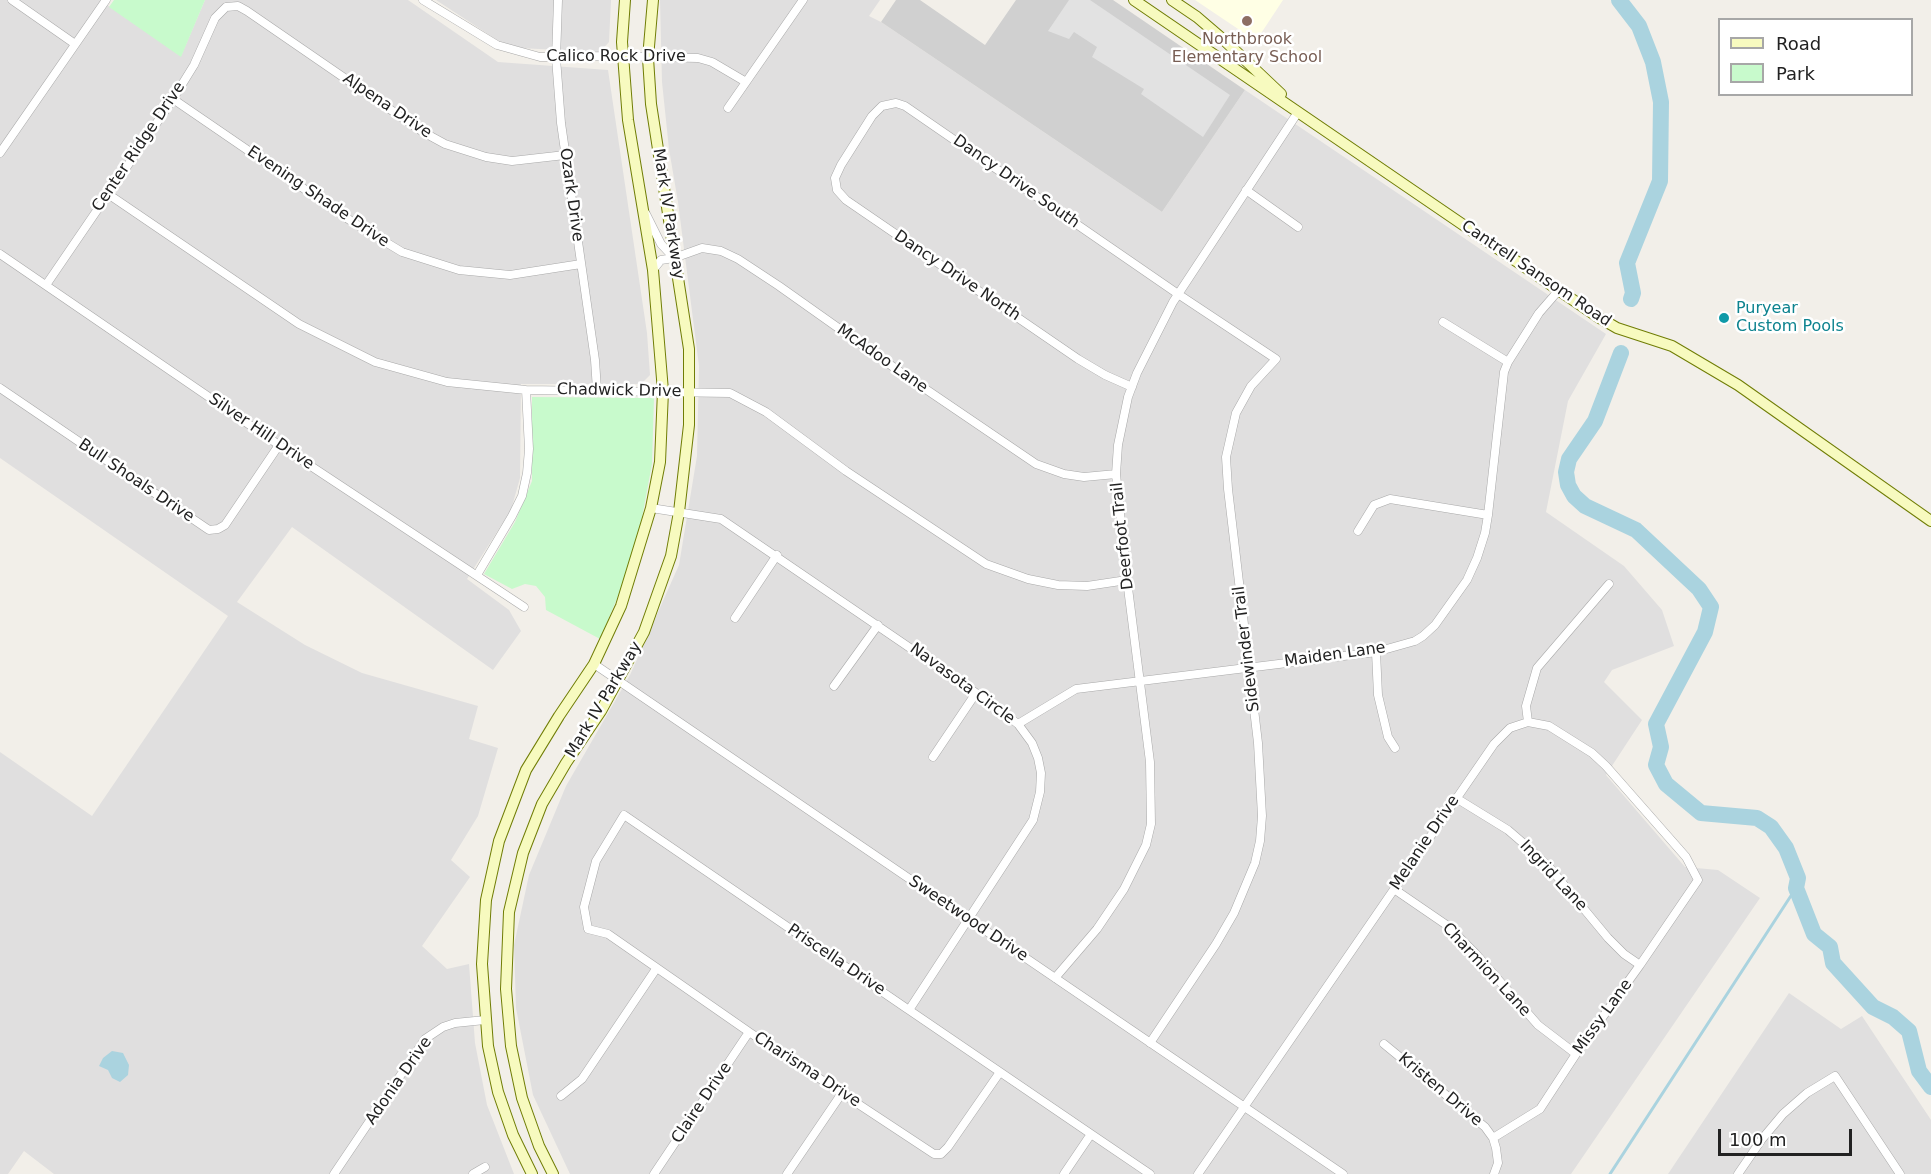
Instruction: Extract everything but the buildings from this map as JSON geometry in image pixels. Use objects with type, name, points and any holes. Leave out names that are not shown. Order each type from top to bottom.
[{"type":"main road","name":"Mark IV Parkway","points":[[532,1174],[513,1135],[498,1092],[488,1046],[482,964],[486,900],[499,841],[526,770],[594,664],[621,606],[651,508],[660,462],[663,391],[653,270],[628,120],[623,56],[625,0]]},
{"type":"main road","name":"Mark IV Parkway","points":[[554,1174],[539,1146],[522,1098],[511,1046],[506,988],[509,912],[524,853],[542,804],[601,711],[644,632],[670,556],[679,512],[689,425],[689,350],[651,104],[648,58],[653,0]]},
{"type":"main road","name":"Cantrell Sansom Road","points":[[1134,0],[1558,290],[1617,328],[1672,346],[1737,386],[1931,520]]},
{"type":"main road","name":"Cantrell Sansom Road","points":[[1173,0],[1226,41],[1298,112]]},
{"type":"main road","points":[[1178,30],[1190,12]]},
{"type":"street","points":[[12,0],[75,44]]},
{"type":"street","points":[[0,153],[106,0]]},
{"type":"street","name":"Calico Rock Drive","points":[[423,0],[497,45],[540,57],[698,58],[719,65],[746,82]]},
{"type":"street","name":"Ozark Drive","points":[[558,0],[556,58],[565,155],[595,360],[597,390]]},
{"type":"street","points":[[728,108],[804,0]]},
{"type":"street","name":"Center Ridge Drive","points":[[46,285],[173,99],[194,65],[215,18],[226,6]]},
{"type":"street","name":"Alpena Drive","points":[[226,6],[238,6],[247,11],[423,132],[445,144],[486,157],[512,160],[565,155]]},
{"type":"street","name":"Evening Shade Drive","points":[[173,99],[354,223],[402,252],[459,270],[510,275],[581,264]]},
{"type":"street","name":"Dancy Drive South","points":[[859,136],[872,116],[882,106],[896,103],[905,106],[1178,294]]},
{"type":"street","name":"Deerfoot Trail","points":[[1055,978],[1097,929],[1124,889],[1146,845],[1151,824],[1151,773],[1116,474],[1118,445],[1132,387],[1144,357],[1178,294],[1298,112]]},
{"type":"street","name":"Dancy Drive North","points":[[859,136],[835,178],[837,190],[846,200],[1078,359],[1132,387]]},
{"type":"street","points":[[1246,190],[1298,227]]},
{"type":"street","name":"Chadwick Drive","points":[[108,194],[299,324],[375,362],[447,382],[526,390],[730,393],[766,412],[846,471],[894,500],[986,564],[1005,572],[1058,585],[1087,586],[1127,580]]},
{"type":"street","points":[[643,207],[661,244],[674,258]]},
{"type":"street","name":"McAdoo Lane","points":[[653,270],[661,260],[702,248],[721,251],[738,259],[1036,464],[1064,474],[1084,477],[1116,474]]},
{"type":"street","name":"Silver Hill Drive","points":[[0,254],[279,445],[524,607]]},
{"type":"street","name":"Maiden Lane","points":[[1018,724],[1076,689],[1376,652],[1415,641],[1435,624],[1467,580],[1485,533],[1504,372],[1539,313],[1558,290]]},
{"type":"street","name":"Sidewinder Trail","points":[[1150,1043],[1234,913],[1255,863],[1262,816],[1258,743],[1226,457],[1236,413],[1251,386],[1276,359],[1178,294]]},
{"type":"street","points":[[1443,322],[1508,362]]},
{"type":"street","name":"Bull Shoals Drive","points":[[0,388],[209,530],[225,525],[279,445]]},
{"type":"street","points":[[477,575],[522,496],[529,449],[526,390]]},
{"type":"street","points":[[1358,531],[1374,505],[1390,499],[1488,515]]},
{"type":"street","name":"Navasota Circle","points":[[651,508],[721,519],[777,555],[976,693],[1018,724],[1032,743],[1041,773],[1034,820],[909,1010]]},
{"type":"street","points":[[735,618],[777,555]]},
{"type":"street","points":[[1528,722],[1526,706],[1537,668],[1609,584]]},
{"type":"street","points":[[834,686],[878,625]]},
{"type":"street","points":[[1376,652],[1378,695],[1388,737],[1395,748]]},
{"type":"street","name":"Sweetwood Drive","points":[[594,664],[1343,1174]]},
{"type":"street","points":[[933,757],[976,693]]},
{"type":"street","name":"Melanie Drive","points":[[1198,1174],[1494,744],[1510,728],[1528,722]]},
{"type":"street","name":"Missy Lane","points":[[1493,1138],[1507,1132],[1540,1110],[1576,1054],[1698,880],[1686,857],[1606,766],[1592,753],[1549,726],[1528,722]]},
{"type":"street","name":"Ingrid Lane","points":[[1456,798],[1508,831],[1530,849],[1550,868],[1608,938],[1624,954],[1640,965]]},
{"type":"street","name":"Priscella Drive","points":[[588,929],[584,906],[596,861],[624,815],[1150,1174]]},
{"type":"street","name":"Charmion Lane","points":[[1394,889],[1448,926],[1475,952],[1538,1025],[1576,1054]]},
{"type":"street","name":"Charisma Drive","points":[[588,929],[608,934],[749,1032],[934,1154],[941,1154],[948,1147],[1000,1072]]},
{"type":"street","points":[[561,1096],[582,1080],[656,969]]},
{"type":"street","name":"Adonia Drive","points":[[334,1174],[425,1039],[443,1027],[455,1023],[485,1020]]},
{"type":"street","name":"Claire Drive","points":[[654,1174],[749,1032]]},
{"type":"street","name":"Kristen Drive","points":[[1384,1044],[1473,1116],[1493,1138],[1498,1163],[1494,1174]]},
{"type":"street","points":[[1738,1174],[1762,1139],[1783,1114],[1807,1093],[1835,1076],[1898,1173]]},
{"type":"street","points":[[787,1174],[842,1093]]},
{"type":"street","points":[[1064,1174],[1091,1134]]},
{"type":"street","points":[[472,1174],[485,1167]]},
{"type":"shaded area","points":[[0,0],[100,0],[181,56],[205,0],[408,0],[498,62],[608,70],[647,333],[650,375],[641,384],[521,384],[520,478],[511,510],[467,579],[509,610],[521,631],[493,670],[292,527],[237,602],[305,645],[362,673],[478,706],[469,739],[498,748],[478,816],[451,860],[470,877],[422,946],[447,969],[469,964],[475,1043],[487,1105],[514,1174],[54,1174],[24,1151],[8,1174],[0,1174],[0,752],[92,816],[228,616],[0,458]]},
{"type":"shaded area","points":[[436,0],[611,0],[609,42],[600,52],[519,48],[497,40]]},
{"type":"shaded area","points":[[660,0],[880,0],[869,16],[1162,212],[1245,90],[1606,334],[1568,401],[1546,512],[1624,566],[1662,610],[1674,646],[1612,670],[1604,682],[1642,720],[1606,775],[1685,867],[1718,870],[1760,898],[1571,1174],[570,1174],[533,1095],[516,1008],[514,945],[529,875],[566,786],[630,675],[679,565],[697,456],[699,366],[669,149],[662,82]]},
{"type":"shaded area","points":[[896,0],[920,0],[985,45],[1016,0],[1113,0],[1245,90],[1162,212],[881,22]]},
{"type":"shaded area","points":[[1069,0],[1090,0],[1230,95],[1203,137],[1141,94],[1144,89],[1092,57],[1097,47],[1074,32],[1069,39],[1048,31]]},
{"type":"shaded area","name":"Northbrook Elementary School","points":[[1195,0],[1283,0],[1256,41]]},
{"type":"shaded area","points":[[1789,993],[1841,1029],[1862,1016],[1931,1120],[1931,1174],[1668,1174]]},
{"type":"green space","points":[[114,0],[205,0],[181,57],[109,7]]},
{"type":"green space","points":[[532,397],[654,398],[652,464],[641,523],[621,589],[600,639],[546,610],[545,597],[536,586],[525,584],[512,589],[484,574],[515,522],[532,481]]},
{"type":"water","points":[[112,1051],[123,1053],[129,1065],[128,1075],[120,1082],[112,1078],[108,1070],[99,1066],[103,1058]]},
{"type":"waterway","points":[[1619,0],[1639,26],[1653,62],[1661,102],[1660,181],[1627,263],[1633,293],[1631,299]]},
{"type":"waterway","points":[[1621,353],[1595,421],[1569,459],[1566,472],[1568,485],[1574,496],[1585,506],[1636,530],[1699,589],[1711,607],[1705,632],[1656,724],[1661,747],[1656,765],[1666,784],[1701,813],[1757,818],[1771,827],[1786,848],[1798,878],[1796,888],[1814,934],[1830,947],[1833,963],[1873,1007],[1893,1017],[1909,1031],[1919,1071],[1931,1087]]},
{"type":"waterway","points":[[1610,1174],[1796,888]]},
{"type":"place","name":"Northbrook Elementary School","points":[[1247,21]]},
{"type":"place","name":"Puryear Custom Pools","points":[[1724,318]]}]
